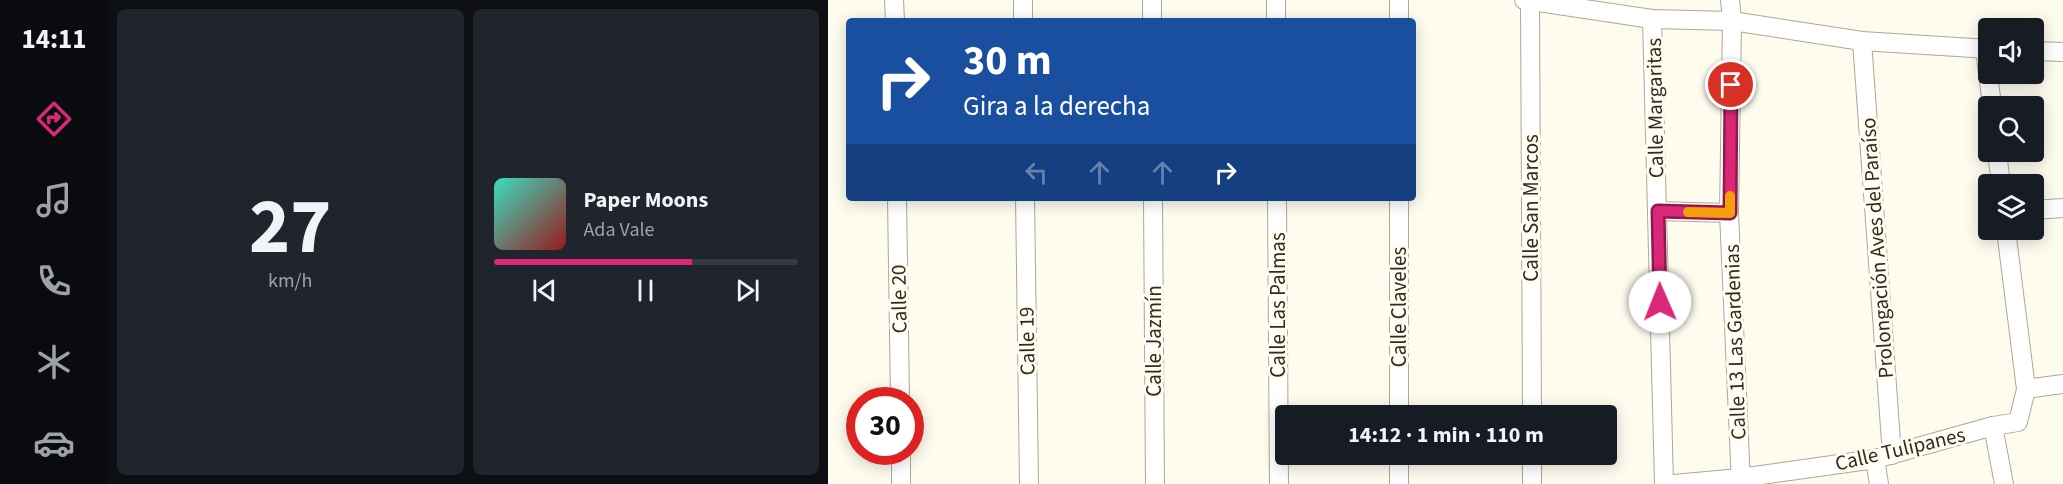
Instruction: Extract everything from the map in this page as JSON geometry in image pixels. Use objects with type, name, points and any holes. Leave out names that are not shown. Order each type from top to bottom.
[{"type":"street","points":[[894,0],[894,18]]},
{"type":"street","points":[[1023,0],[1023,18]]},
{"type":"street","points":[[1152,0],[1152,18]]},
{"type":"street","points":[[1276,0],[1276,18]]},
{"type":"street","points":[[1399,0],[1399,18]]},
{"type":"street","points":[[1524,0],[1652,19],[1732,21],[1862,41],[1978,48]]},
{"type":"street","name":"Calle San Marcos","points":[[1530,0],[1532,405]]},
{"type":"street","name":"Calle 13 Las Gardenias","points":[[1730,0],[1732,21],[1730,213],[1740,481]]},
{"type":"street","name":"Calle Margaritas","points":[[1652,19],[1664,484]]},
{"type":"street","name":"Prolongación Aves del Paraíso","points":[[1862,41],[1884,457],[1879,484]]},
{"type":"street","points":[[2044,51],[2063,52]]},
{"type":"street","name":"Calle 20","points":[[897,201],[900,387]]},
{"type":"street","name":"Calle 19","points":[[1025,201],[1029,484]]},
{"type":"street","name":"Calle Jazmín","points":[[1153,201],[1155,484]]},
{"type":"street","name":"Calle Las Palmas","points":[[1277,201],[1279,484]]},
{"type":"street","name":"Calle Claveles","points":[[1399,201],[1399,405]]},
{"type":"street","points":[[2044,209],[2063,208]]},
{"type":"street","points":[[1658,211],[1730,213]]},
{"type":"street","points":[[2007,240],[2026,389],[2063,384]]},
{"type":"street","name":"Calle Tulipanes","points":[[1674,484],[1740,481],[1884,457],[1993,426],[2018,422],[2026,389]]},
{"type":"street","points":[[1993,426],[2004,484]]},
{"type":"street","points":[[901,465],[901,484]]},
{"type":"street","points":[[1400,465],[1400,484]]},
{"type":"street","points":[[1532,465],[1532,484]]},
{"type":"slow traffic","points":[[1688,212],[1730,213],[1730,196]]},
{"type":"route","points":[[1660,302],[1658,211],[1730,213],[1731,85]]}]
